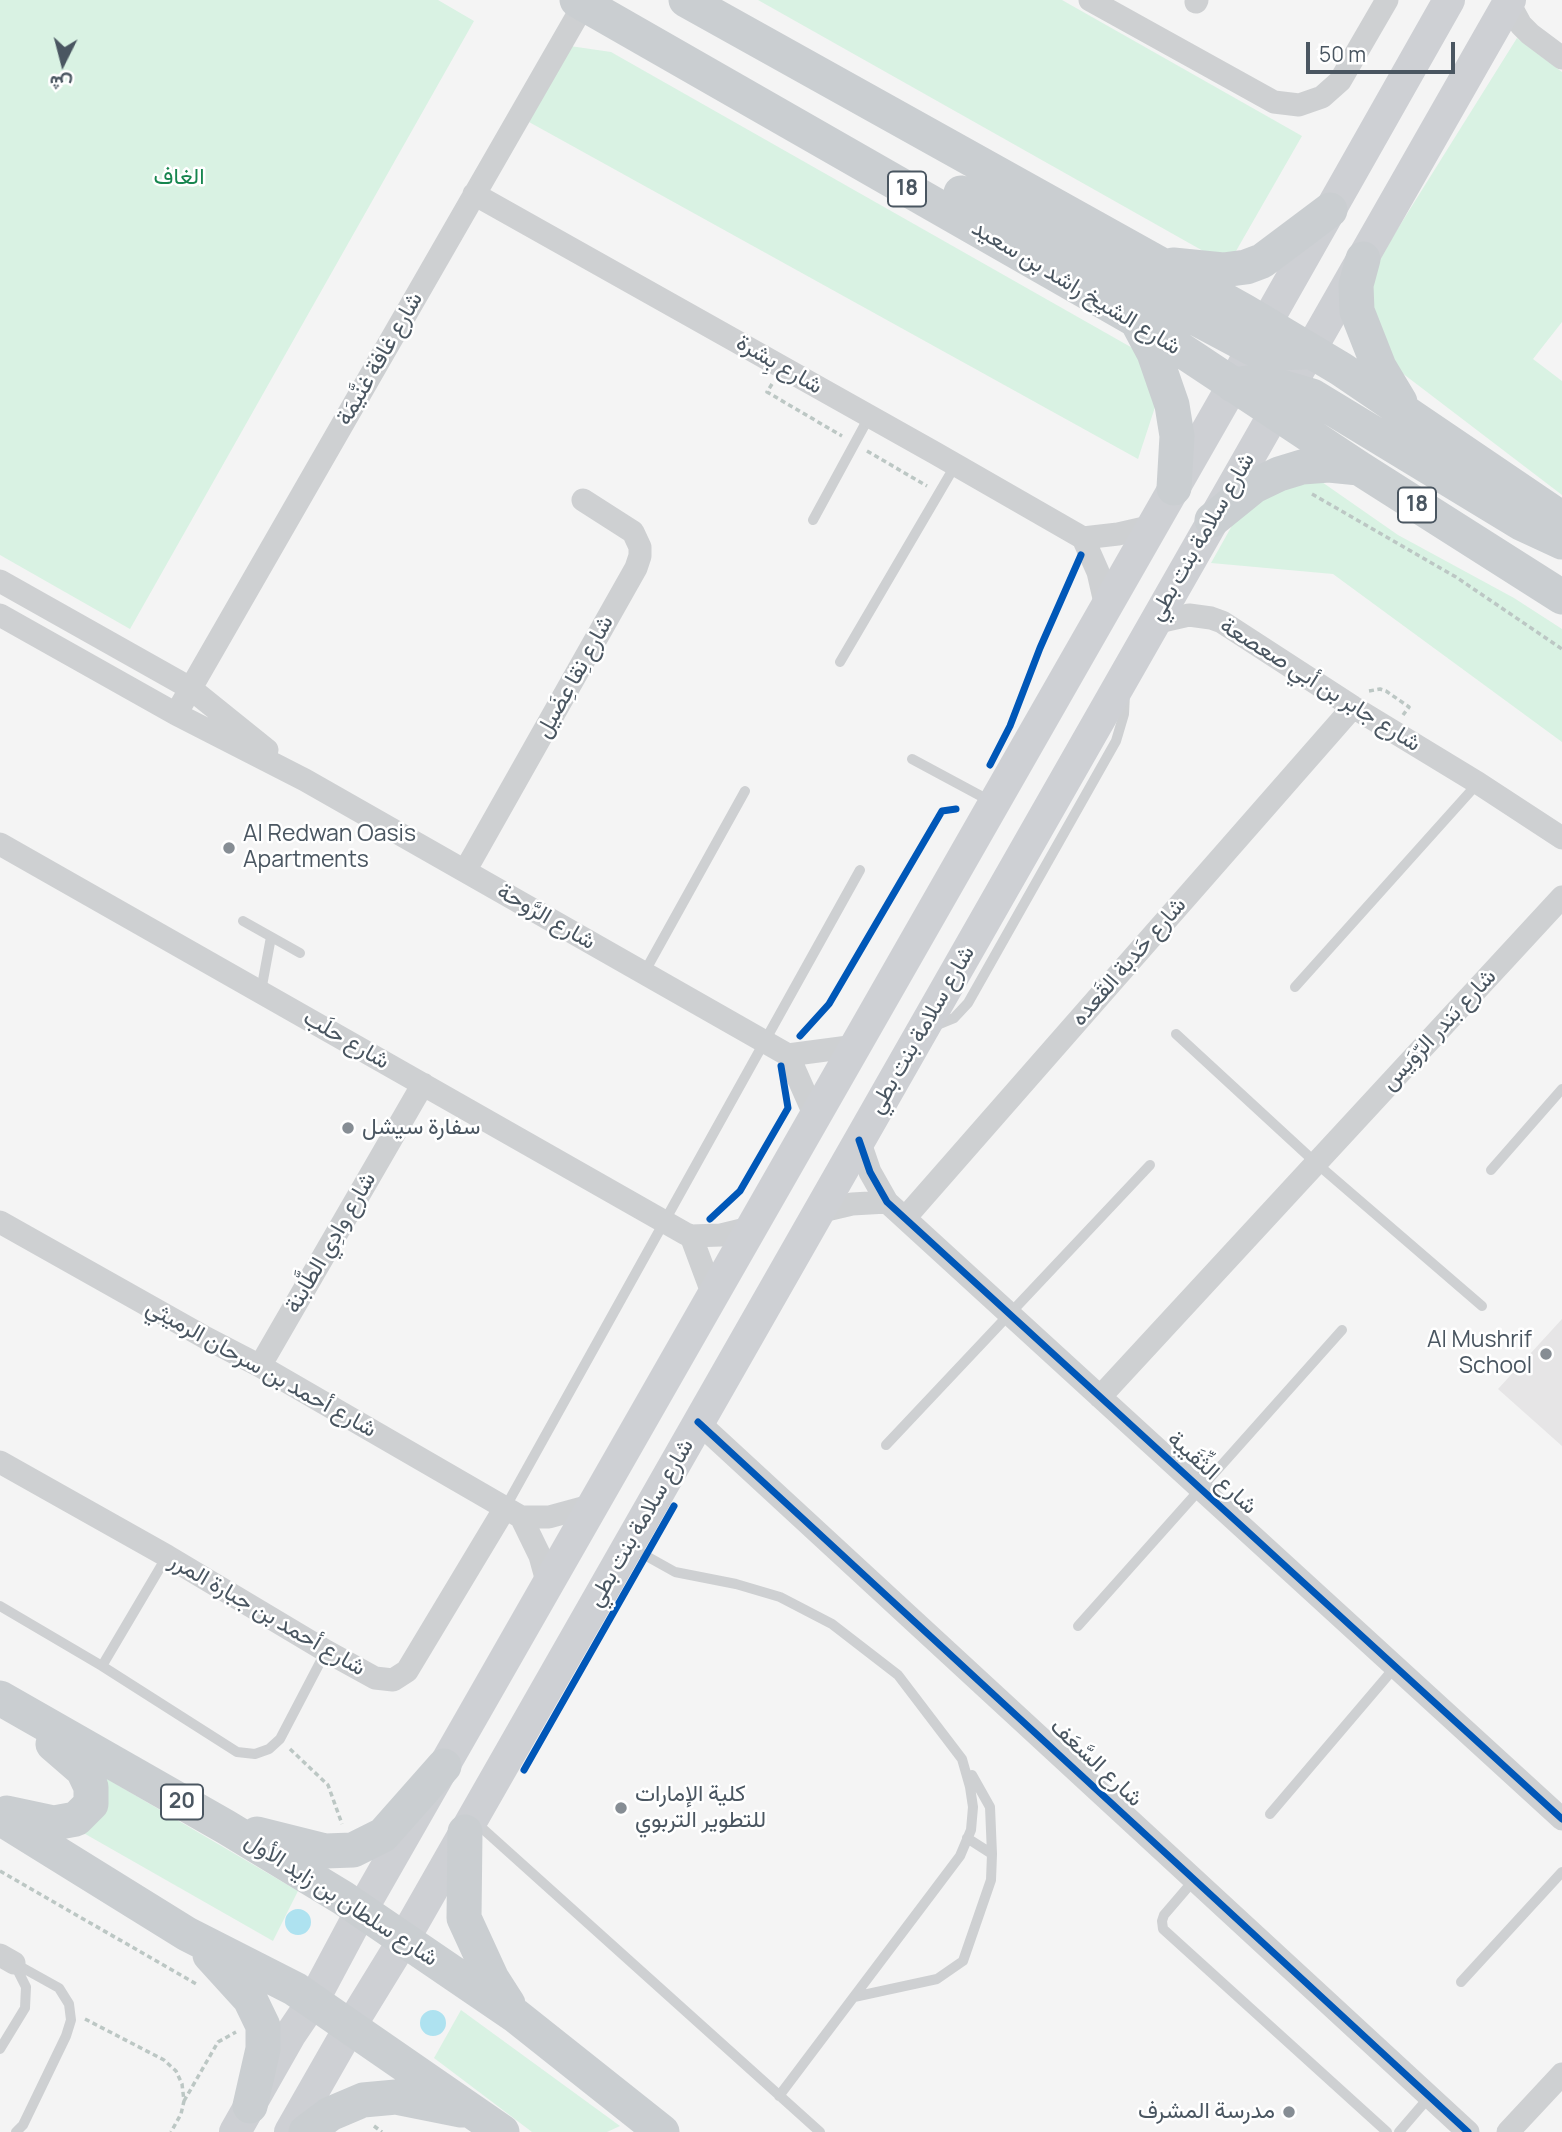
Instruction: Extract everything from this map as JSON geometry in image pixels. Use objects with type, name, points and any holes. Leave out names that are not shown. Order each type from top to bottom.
[{"type":"main road","name":"18","points":[[686,0],[1161,264],[1258,336],[1310,352],[1341,369],[1562,519]]},
{"type":"main road","name":"شارع سلامة بنت بطي","points":[[242,2119],[290,2035],[313,2001],[361,1911],[1153,526],[1449,0]]},
{"type":"main road","name":"شارع سلامة بنت بطي","points":[[290,2132],[469,1826],[1509,1]]},
{"type":"main road","name":"شارع الشيخ راشد بن سعيد","points":[[580,2],[1136,320],[1233,385],[1281,400],[1359,468],[1562,597]]},
{"type":"main road","points":[[812,135],[922,172],[1258,336]]},
{"type":"main road","points":[[1161,264],[1223,270],[1246,267],[1262,261],[1330,210]]},
{"type":"main road","points":[[1363,259],[1356,285],[1357,312],[1379,367],[1406,411]]},
{"type":"main road","points":[[1136,320],[1154,353],[1172,405],[1177,447],[1174,488]]},
{"type":"main road","points":[[1281,400],[1312,396],[1521,523],[1562,542]]},
{"type":"main road","points":[[1212,520],[1254,486],[1279,474],[1302,467],[1329,465],[1359,468]]},
{"type":"main road","points":[[0,1699],[83,1770],[91,1787],[91,1804],[76,1819],[54,1823],[0,1811]]},
{"type":"main road","name":"شارع سلطان بن زايد الأول","points":[[0,1699],[226,1827],[404,1939],[516,2016],[662,2132]]},
{"type":"main road","points":[[226,1827],[325,1851],[353,1850],[383,1835],[444,1766]]},
{"type":"main road","points":[[0,1818],[187,1934],[313,2001],[490,2123]]},
{"type":"main road","points":[[469,1826],[464,1918],[492,1979],[516,2016]]},
{"type":"main road","points":[[187,1934],[225,1970],[250,1999],[263,2026],[263,2049],[242,2119]]},
{"type":"main road","points":[[306,2132],[330,2114],[363,2100],[396,2097],[490,2123]]},
{"type":"street","points":[[1090,0],[1274,102],[1299,105],[1322,97],[1340,81],[1387,0]]},
{"type":"street","points":[[1509,1],[1514,14],[1530,34],[1562,58]]},
{"type":"street","name":"شارع غافة غنَّيمَة","points":[[176,714],[474,194],[580,2]]},
{"type":"street","name":"شارع بِشرة","points":[[474,194],[1083,538]]},
{"type":"street","name":"شارع نِقا عِضَيل","points":[[465,871],[636,568],[640,556],[640,547],[633,532],[583,500]]},
{"type":"street","points":[[1106,607],[1098,572],[1083,538],[1153,526]]},
{"type":"street","name":"شارع الرَّوحة","points":[[0,581],[190,688],[305,780]]},
{"type":"street","name":"شارع الرَّوحة","points":[[0,615],[176,714],[305,780],[788,1055]]},
{"type":"street","name":"شارع جابر بن أبي صعصعة","points":[[1154,623],[1189,615],[1222,622],[1562,838]]},
{"type":"street","name":"شارع حَدبة القَعده","points":[[905,1218],[1353,707]]},
{"type":"street","name":"شارع حلَب","points":[[2,849],[261,991],[691,1236],[721,1236],[751,1228]]},
{"type":"street","name":"شارع بَندر الرّوَيس","points":[[1101,1397],[1562,897]]},
{"type":"street","points":[[816,1116],[788,1055],[856,1046]]},
{"type":"street","name":"شارع وادِي الطَّابنة","points":[[260,1366],[423,1084]]},
{"type":"street","name":"شارع الثِّقَيبة","points":[[859,1140],[870,1172],[887,1202],[1562,1819]]},
{"type":"street","points":[[818,1212],[852,1204],[887,1202]]},
{"type":"street","name":"شارع أحمد بن سرحان الرميثي","points":[[0,1222],[260,1366],[513,1513]]},
{"type":"street","points":[[691,1236],[713,1295]]},
{"type":"street","name":"شارع السَّعَف","points":[[698,1422],[1468,2132]]},
{"type":"street","name":"شارع أحمد بن جبارة المرر","points":[[0,1462],[167,1556],[326,1651],[375,1678],[393,1680],[407,1671],[513,1513]]},
{"type":"street","points":[[513,1513],[549,1517],[593,1505]]},
{"type":"street","points":[[513,1513],[540,1556],[548,1585]]},
{"type":"street","points":[[1508,2132],[1562,2074]]},
{"type":"lane","points":[[813,520],[869,417]]},
{"type":"lane","points":[[840,662],[956,464]]},
{"type":"lane","points":[[912,760],[994,803]]},
{"type":"lane","points":[[1295,987],[1478,783]]},
{"type":"lane","points":[[644,973],[745,791]]},
{"type":"lane","points":[[513,1513],[664,1222],[860,870]]},
{"type":"lane","points":[[243,921],[300,953]]},
{"type":"lane","points":[[261,991],[271,937]]},
{"type":"lane","points":[[1176,1034],[1316,1163],[1482,1306]]},
{"type":"lane","points":[[1491,1170],[1562,1089]]},
{"type":"lane","points":[[886,1445],[1150,1165]]},
{"type":"lane","name":"شارع الثِّقَيبة","points":[[1078,1626],[1342,1330]]},
{"type":"lane","points":[[628,1546],[675,1572],[737,1584],[780,1597],[832,1623],[898,1675],[962,1759],[990,1807],[991,1880],[963,1961],[937,1979],[854,1997]]},
{"type":"lane","points":[[102,1666],[167,1556]]},
{"type":"lane","points":[[0,1606],[102,1666],[237,1752],[255,1754],[269,1749],[280,1739],[326,1651]]},
{"type":"lane","points":[[1270,1814],[1395,1667]]},
{"type":"lane","points":[[779,2096],[960,1856],[968,1838],[973,1807],[962,1759]]},
{"type":"lane","points":[[469,1826],[820,2132]]},
{"type":"lane","points":[[968,1838],[992,1854]]},
{"type":"lane","points":[[1461,1982],[1562,1872]]},
{"type":"lane","points":[[1194,1880],[1164,1915],[1163,1929],[1387,2132]]},
{"type":"lane","points":[[7,1959],[59,1988],[65,1995],[70,2012],[66,2036],[23,2125],[16,2132]]},
{"type":"lane","points":[[0,2049],[24,2008],[26,1987],[7,1959]]},
{"type":"lane","points":[[1399,2132],[1430,2096]]},
{"type":"path","points":[[1279,474],[1457,578],[1562,649]]},
{"type":"path","points":[[280,1739],[328,1785],[346,1833]]},
{"type":"path","points":[[0,1871],[204,1988]]},
{"type":"path","points":[[70,2012],[164,2060],[176,2071],[182,2084],[184,2101]]},
{"type":"path","points":[[172,2132],[184,2101],[218,2042],[245,2028]]},
{"type":"shaded area","name":"Al Mushrif School","points":[[1562,1319],[1562,1446],[1498,1389]]},
{"type":"green space","name":"الغاف","points":[[0,0],[438,0],[474,21],[130,629],[0,555]]},
{"type":"green space","points":[[758,0],[1062,0],[1302,136],[1228,265]]},
{"type":"green space","points":[[1517,38],[1562,72],[1562,322],[1533,359],[1562,381],[1562,495],[1389,363],[1365,281]]},
{"type":"green space","points":[[570,46],[611,52],[1143,354],[1157,401],[1138,459],[529,122],[545,84]]},
{"type":"green space","points":[[1309,473],[1398,535],[1514,598],[1562,629],[1562,742],[1333,574],[1211,563],[1243,506]]},
{"type":"green space","points":[[104,1777],[298,1891],[273,1941],[80,1831]]},
{"type":"green space","points":[[461,2010],[620,2126],[607,2132],[532,2132],[434,2058]]},
{"type":"water","points":[[298,1909],[307,1913],[311,1922],[307,1931],[298,1935],[289,1931],[285,1922],[289,1913]]},
{"type":"water","points":[[433,2010],[442,2014],[446,2023],[442,2032],[433,2036],[424,2032],[420,2023],[424,2014]]},
{"type":"cycle path","points":[[990,765],[1010,726],[1040,648],[1081,555]]},
{"type":"cycle path","points":[[800,1036],[829,1004],[942,811],[956,809]]},
{"type":"cycle path","points":[[710,1219],[740,1191],[788,1108],[781,1066]]},
{"type":"cycle path","points":[[859,1140],[870,1172],[887,1202],[1562,1819]]},
{"type":"cycle path","points":[[698,1422],[1468,2132]]},
{"type":"cycle path","points":[[524,1770],[674,1506]]},
{"type":"place","name":"Al Redwan Oasis Apartments","points":[[229,848]]},
{"type":"place","name":"سفارة سيشل","points":[[348,1128]]},
{"type":"place","name":"Al Mushrif School","points":[[1546,1354]]},
{"type":"place","name":"كلية الإمارات للتطوير التربوي","points":[[621,1808]]},
{"type":"place","name":"مدرسة المشرف","points":[[1289,2112]]}]
